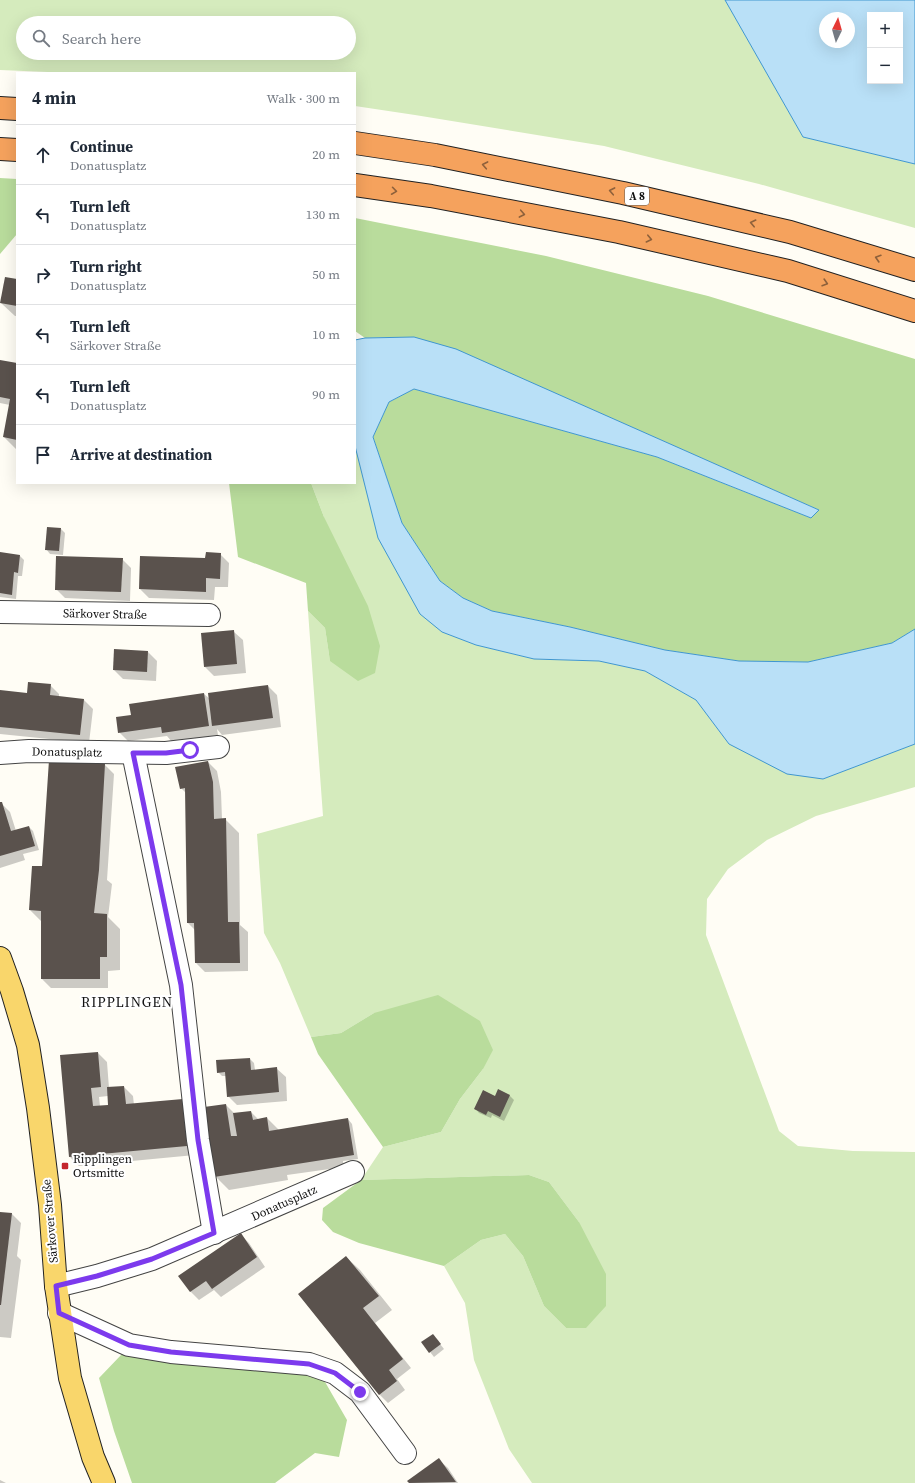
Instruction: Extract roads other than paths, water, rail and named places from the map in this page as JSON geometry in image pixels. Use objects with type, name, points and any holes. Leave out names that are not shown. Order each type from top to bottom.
[{"type":"highway","points":[[0,108],[16,109]]},
{"type":"highway","name":"A 8","points":[[356,143],[435,155],[623,193],[790,232],[915,270]]},
{"type":"highway","points":[[0,149],[16,150]]},
{"type":"highway","points":[[356,185],[430,196],[627,234],[788,271],[915,311]]},
{"type":"main road","name":"Särkover Straße","points":[[0,958],[12,991],[28,1045],[38,1108],[50,1205],[59,1313],[70,1378],[93,1456],[104,1483]]},
{"type":"street","name":"Särkover Straße","points":[[0,612],[209,615]]},
{"type":"street","name":"Donatusplatz","points":[[0,753],[29,751],[166,753],[218,747]]},
{"type":"street","points":[[133,753],[181,985],[198,1140],[214,1233]]},
{"type":"street","name":"Donatusplatz","points":[[56,1286],[97,1276],[152,1259],[353,1172]]},
{"type":"street","points":[[59,1313],[129,1345],[171,1352],[309,1364],[335,1373],[360,1392],[405,1453]]},
{"type":"water","points":[[725,0],[915,0],[915,164],[803,137]]},
{"type":"water","points":[[414,337],[456,349],[819,510],[811,518],[657,457],[414,389],[389,402],[373,437],[402,523],[440,581],[463,598],[492,611],[570,627],[665,650],[739,661],[808,662],[892,643],[915,629],[915,744],[823,779],[787,774],[729,744],[696,700],[645,671],[599,661],[534,659],[476,645],[442,632],[420,614],[378,538],[356,450],[356,340],[365,338]]},
{"type":"place","name":"Ripplingen Ortsmitte","points":[[65,1166]]},
{"type":"district","name":"RIPPLINGEN","points":[[127,1002]]}]
